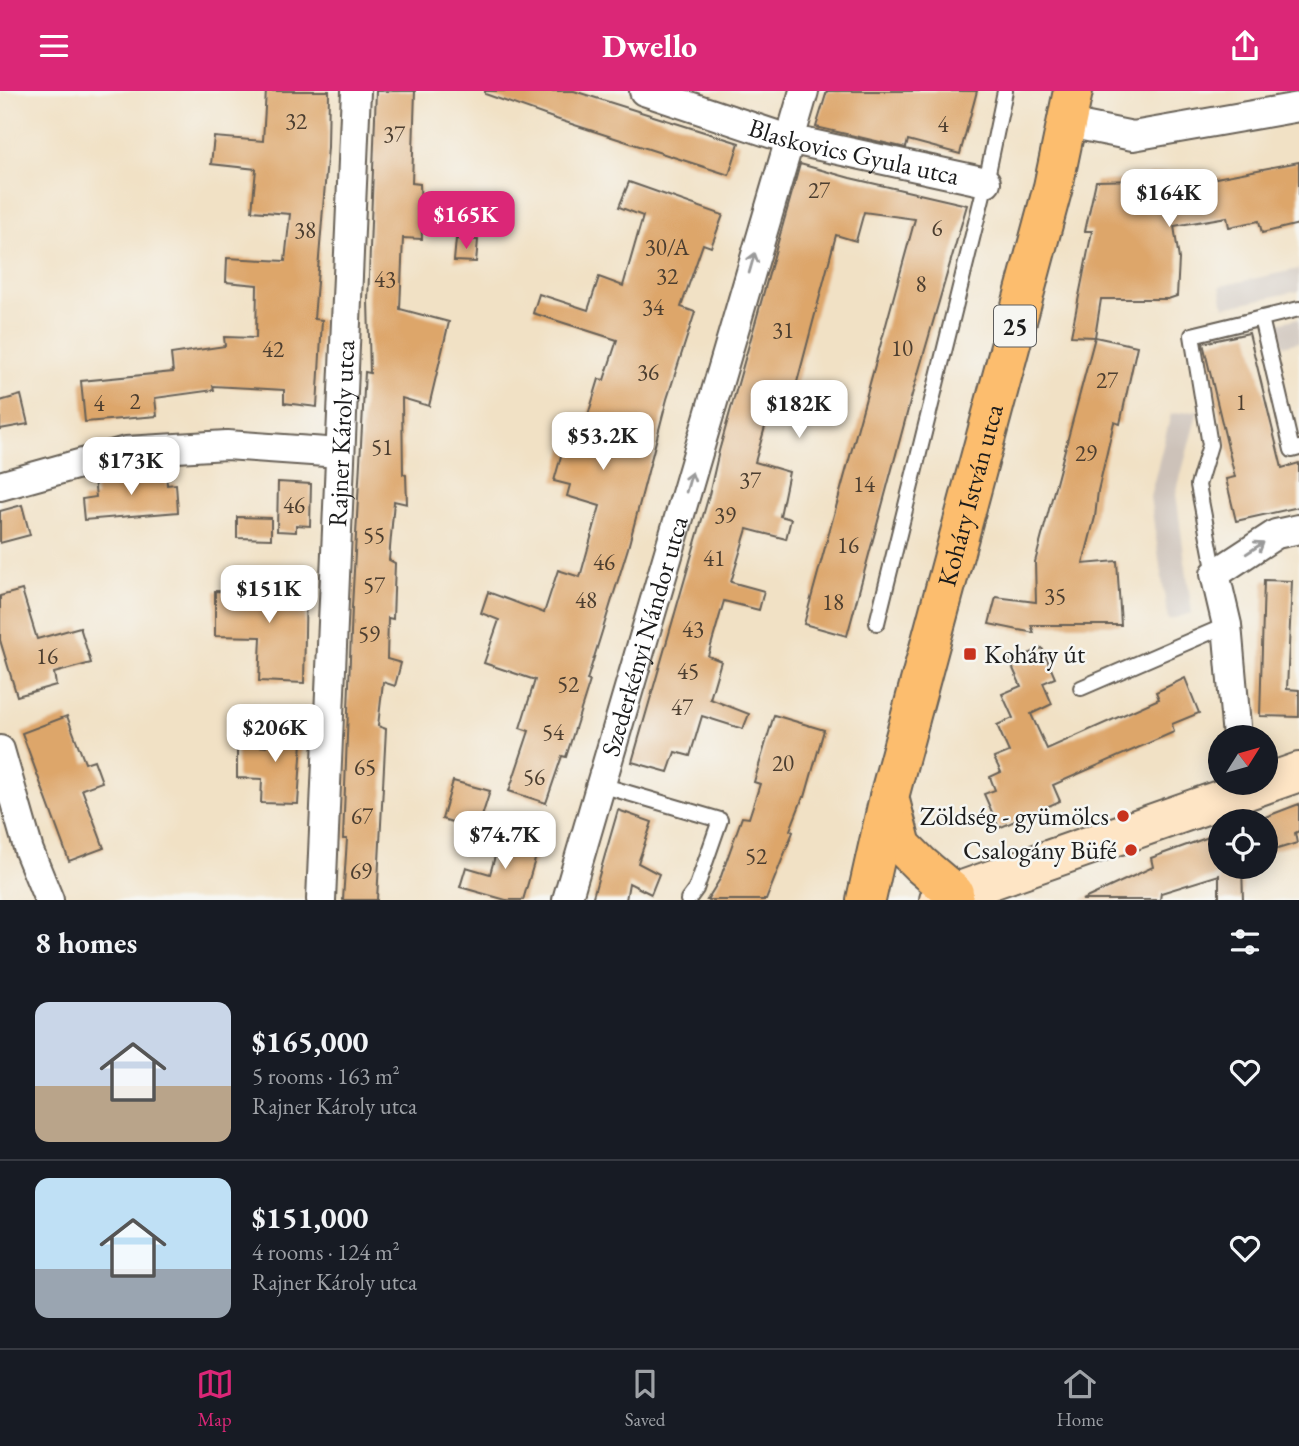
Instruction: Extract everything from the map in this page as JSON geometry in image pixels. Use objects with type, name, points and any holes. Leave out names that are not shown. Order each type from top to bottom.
[{"type":"main road","name":"Koháry István utca","points":[[863,895],[1046,212],[1070,107]]},
{"type":"main road","points":[[889,797],[902,846],[947,896]]},
{"type":"street","name":"Rajner Károly utca","points":[[321,900],[356,91]]},
{"type":"street","name":"Blaskovics Gyula utca","points":[[644,91],[788,139],[986,182]]},
{"type":"street","name":"Szederkényi Nándor utca","points":[[567,900],[804,91]]},
{"type":"street","points":[[1070,107],[1133,136],[1299,107]]},
{"type":"street","points":[[0,486],[126,451],[227,445],[340,453]]},
{"type":"street","points":[[1236,725],[1227,625],[1215,574],[1276,534],[1299,529]]},
{"type":"street","points":[[0,750],[29,851],[49,900]]},
{"type":"street","points":[[1278,778],[1299,772]]},
{"type":"street","points":[[947,896],[1222,795]]},
{"type":"lane","points":[[877,623],[986,182],[1004,91]]},
{"type":"lane","points":[[1215,574],[1198,485],[1210,445],[1192,335],[1299,309]]},
{"type":"lane","points":[[1261,318],[1292,450],[1299,448]]},
{"type":"lane","points":[[1082,688],[1227,625]]},
{"type":"lane","points":[[601,785],[720,820],[696,889],[688,900]]},
{"type":"shaded area","points":[[1299,269],[1299,291],[1224,307],[1220,286]]},
{"type":"shaded area","points":[[1299,318],[1299,342],[1283,346],[1278,323]]},
{"type":"shaded area","points":[[1198,410],[1176,494],[1192,613],[1168,620],[1150,497],[1171,414]]},
{"type":"building","points":[[266,91],[329,91],[328,147],[314,319],[322,320],[317,407],[284,403],[284,390],[213,386],[214,390],[155,398],[157,416],[85,422],[81,381],[173,372],[171,354],[225,346],[224,337],[256,338],[257,285],[226,282],[227,258],[285,261],[290,214],[252,211],[256,169],[211,164],[214,137],[263,141]]},
{"type":"building","points":[[376,91],[415,91],[412,183],[420,184],[422,239],[403,238],[400,309],[449,322],[429,406],[402,398],[403,474],[406,475],[407,504],[394,501],[389,560],[395,563],[393,619],[388,618],[387,659],[401,663],[395,686],[383,682],[378,726],[386,729],[377,900],[343,900],[347,839],[343,839],[352,607],[365,372],[370,373],[368,301]]},
{"type":"building","points":[[485,91],[574,91],[739,143],[729,175],[553,118],[485,94]]},
{"type":"building","points":[[827,91],[977,91],[960,154],[908,140],[906,148],[816,127]]},
{"type":"building","points":[[1299,162],[1299,224],[1262,233],[1259,221],[1229,227],[1227,217],[1174,226],[1179,259],[1177,296],[1168,299],[1101,299],[1095,337],[1071,336],[1092,231],[1085,231],[1096,181],[1140,180],[1140,176],[1167,172],[1168,178],[1199,173],[1200,181]]},
{"type":"building","points":[[800,164],[967,205],[913,391],[847,636],[804,624],[915,219],[864,212],[856,241],[836,235],[791,405],[773,399],[755,462],[789,472],[780,516],[791,519],[786,539],[747,529],[731,582],[764,591],[759,610],[724,601],[708,656],[721,661],[710,699],[749,714],[743,729],[702,716],[690,756],[675,752],[668,772],[632,762]]},
{"type":"building","points":[[629,182],[723,215],[711,247],[703,244],[681,307],[695,312],[667,399],[628,548],[587,680],[590,681],[566,757],[562,756],[546,803],[509,791],[529,731],[520,728],[535,680],[484,663],[499,620],[481,613],[488,592],[544,613],[558,570],[580,577],[600,506],[567,496],[570,485],[554,481],[568,431],[582,435],[599,379],[604,380],[617,340],[533,313],[539,294],[588,310],[599,277],[623,286],[643,216],[619,207]]},
{"type":"building","points":[[456,239],[478,240],[476,262],[454,261]]},
{"type":"building","points":[[1249,333],[1282,468],[1299,463],[1299,507],[1236,521],[1226,479],[1235,477],[1203,343]]},
{"type":"building","points":[[1095,337],[1137,346],[1120,424],[1114,422],[1083,564],[1117,561],[1121,625],[1031,625],[1034,633],[989,624],[996,597],[1036,602],[1035,562]]},
{"type":"building","points":[[21,395],[28,424],[0,429],[0,401]]},
{"type":"building","points":[[166,472],[167,485],[176,484],[178,512],[84,520],[82,499],[96,497],[94,479]]},
{"type":"building","points":[[278,482],[311,484],[310,526],[296,525],[296,532],[277,531]]},
{"type":"building","points":[[22,505],[30,535],[0,543],[0,511]]},
{"type":"building","points":[[237,517],[271,518],[271,539],[237,538]]},
{"type":"building","points":[[270,573],[296,574],[296,583],[306,583],[304,683],[259,681],[261,637],[215,636],[215,591],[270,592]]},
{"type":"building","points":[[1264,580],[1292,581],[1287,689],[1299,690],[1299,717],[1260,716]]},
{"type":"building","points":[[22,590],[37,639],[80,627],[91,663],[54,673],[56,685],[17,696],[0,640],[0,596]]},
{"type":"building","points":[[1042,648],[1055,678],[1043,683],[1052,704],[1031,714],[1047,749],[1159,699],[1156,692],[1185,678],[1199,713],[1172,724],[1174,732],[1053,785],[1060,801],[999,828],[984,794],[995,790],[990,777],[1001,772],[994,758],[1009,752],[997,725],[1013,718],[1002,694],[1021,686],[1010,662]]},
{"type":"building","points":[[774,715],[824,730],[805,797],[790,830],[793,832],[766,900],[707,900],[720,879],[742,817],[749,818],[760,784],[754,782]]},
{"type":"building","points":[[67,716],[85,763],[94,760],[102,782],[82,789],[104,848],[69,861],[22,733]]},
{"type":"building","points":[[267,725],[303,726],[298,804],[261,803],[262,779],[237,778],[237,744],[266,747]]},
{"type":"building","points":[[453,781],[490,791],[478,829],[442,819]]},
{"type":"building","points":[[1299,804],[1299,831],[1295,833],[1297,843],[1278,849],[1278,812]]},
{"type":"building","points":[[618,810],[652,822],[638,863],[659,874],[651,894],[629,883],[626,900],[592,900]]},
{"type":"building","points":[[501,835],[539,846],[523,900],[506,900],[460,887],[466,867],[490,874]]},
{"type":"building","points":[[1208,837],[1208,878],[1161,893],[1160,900],[1082,900],[1153,867],[1151,858]]},
{"type":"building","points":[[1219,879],[1242,879],[1243,900],[1219,900]]},
{"type":"place","name":"Koháry út","points":[[970,654]]},
{"type":"place","name":"Zöldség - gyümölcs","points":[[1123,816]]},
{"type":"place","name":"Csalogány Büfé","points":[[1131,850]]}]
